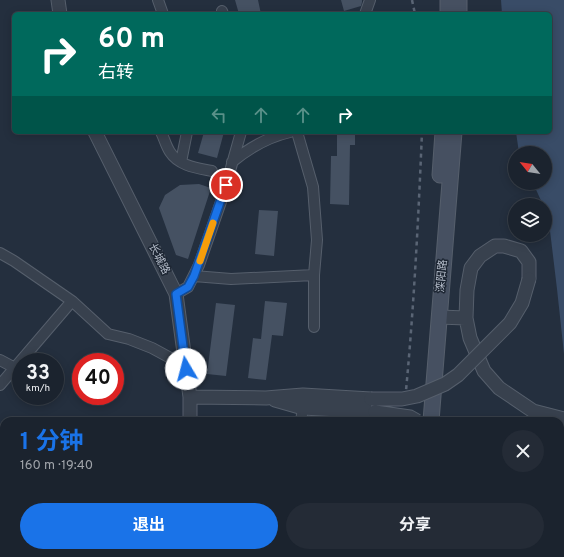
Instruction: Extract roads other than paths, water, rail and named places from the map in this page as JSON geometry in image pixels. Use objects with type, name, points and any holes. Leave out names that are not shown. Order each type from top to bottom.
[{"type":"main road","points":[[448,0],[448,12]]},
{"type":"main road","points":[[459,0],[459,12]]},
{"type":"main road","name":"滦阳路","points":[[422,417],[443,134]]},
{"type":"main road","name":"滦阳路","points":[[431,417],[454,134]]},
{"type":"street","points":[[58,0],[60,12]]},
{"type":"street","points":[[158,0],[161,12]]},
{"type":"street","points":[[366,12],[370,0]]},
{"type":"street","name":"长城路","points":[[96,134],[176,294],[190,397],[190,417]]},
{"type":"street","points":[[162,134],[171,153],[181,162],[194,168],[212,171]]},
{"type":"street","points":[[181,162],[187,134]]},
{"type":"street","points":[[176,294],[188,287],[194,276],[223,196],[240,134]]},
{"type":"street","points":[[232,162],[256,145],[282,134]]},
{"type":"street","points":[[298,134],[313,188],[317,240],[314,275],[314,327]]},
{"type":"street","points":[[190,397],[266,398],[303,395],[371,399],[402,399],[417,396],[445,384],[458,375],[510,323],[522,303],[529,279],[529,262],[521,251],[504,246],[495,246],[480,256],[471,268],[467,290],[466,318],[470,338],[484,370],[499,388],[533,411],[556,417]]},
{"type":"street","points":[[0,253],[72,301],[108,334],[129,339],[152,348],[176,361],[186,369]]},
{"type":"street","points":[[194,276],[231,280],[314,275]]},
{"type":"street","points":[[28,353],[72,301]]},
{"type":"street","points":[[439,317],[466,318]]},
{"type":"street","points":[[0,360],[12,366]]},
{"type":"street","points":[[0,385],[12,371]]},
{"type":"street","points":[[266,398],[303,408],[375,412],[410,417]]},
{"type":"street","points":[[302,417],[303,408]]},
{"type":"water","points":[[501,0],[564,0],[564,354],[551,242],[552,198],[540,198],[536,190],[552,190],[552,146],[518,146],[516,134],[552,134],[552,12],[502,12]]},
{"type":"railway","points":[[412,0],[415,12]]},
{"type":"railway","points":[[403,417],[415,276],[422,134]]}]
